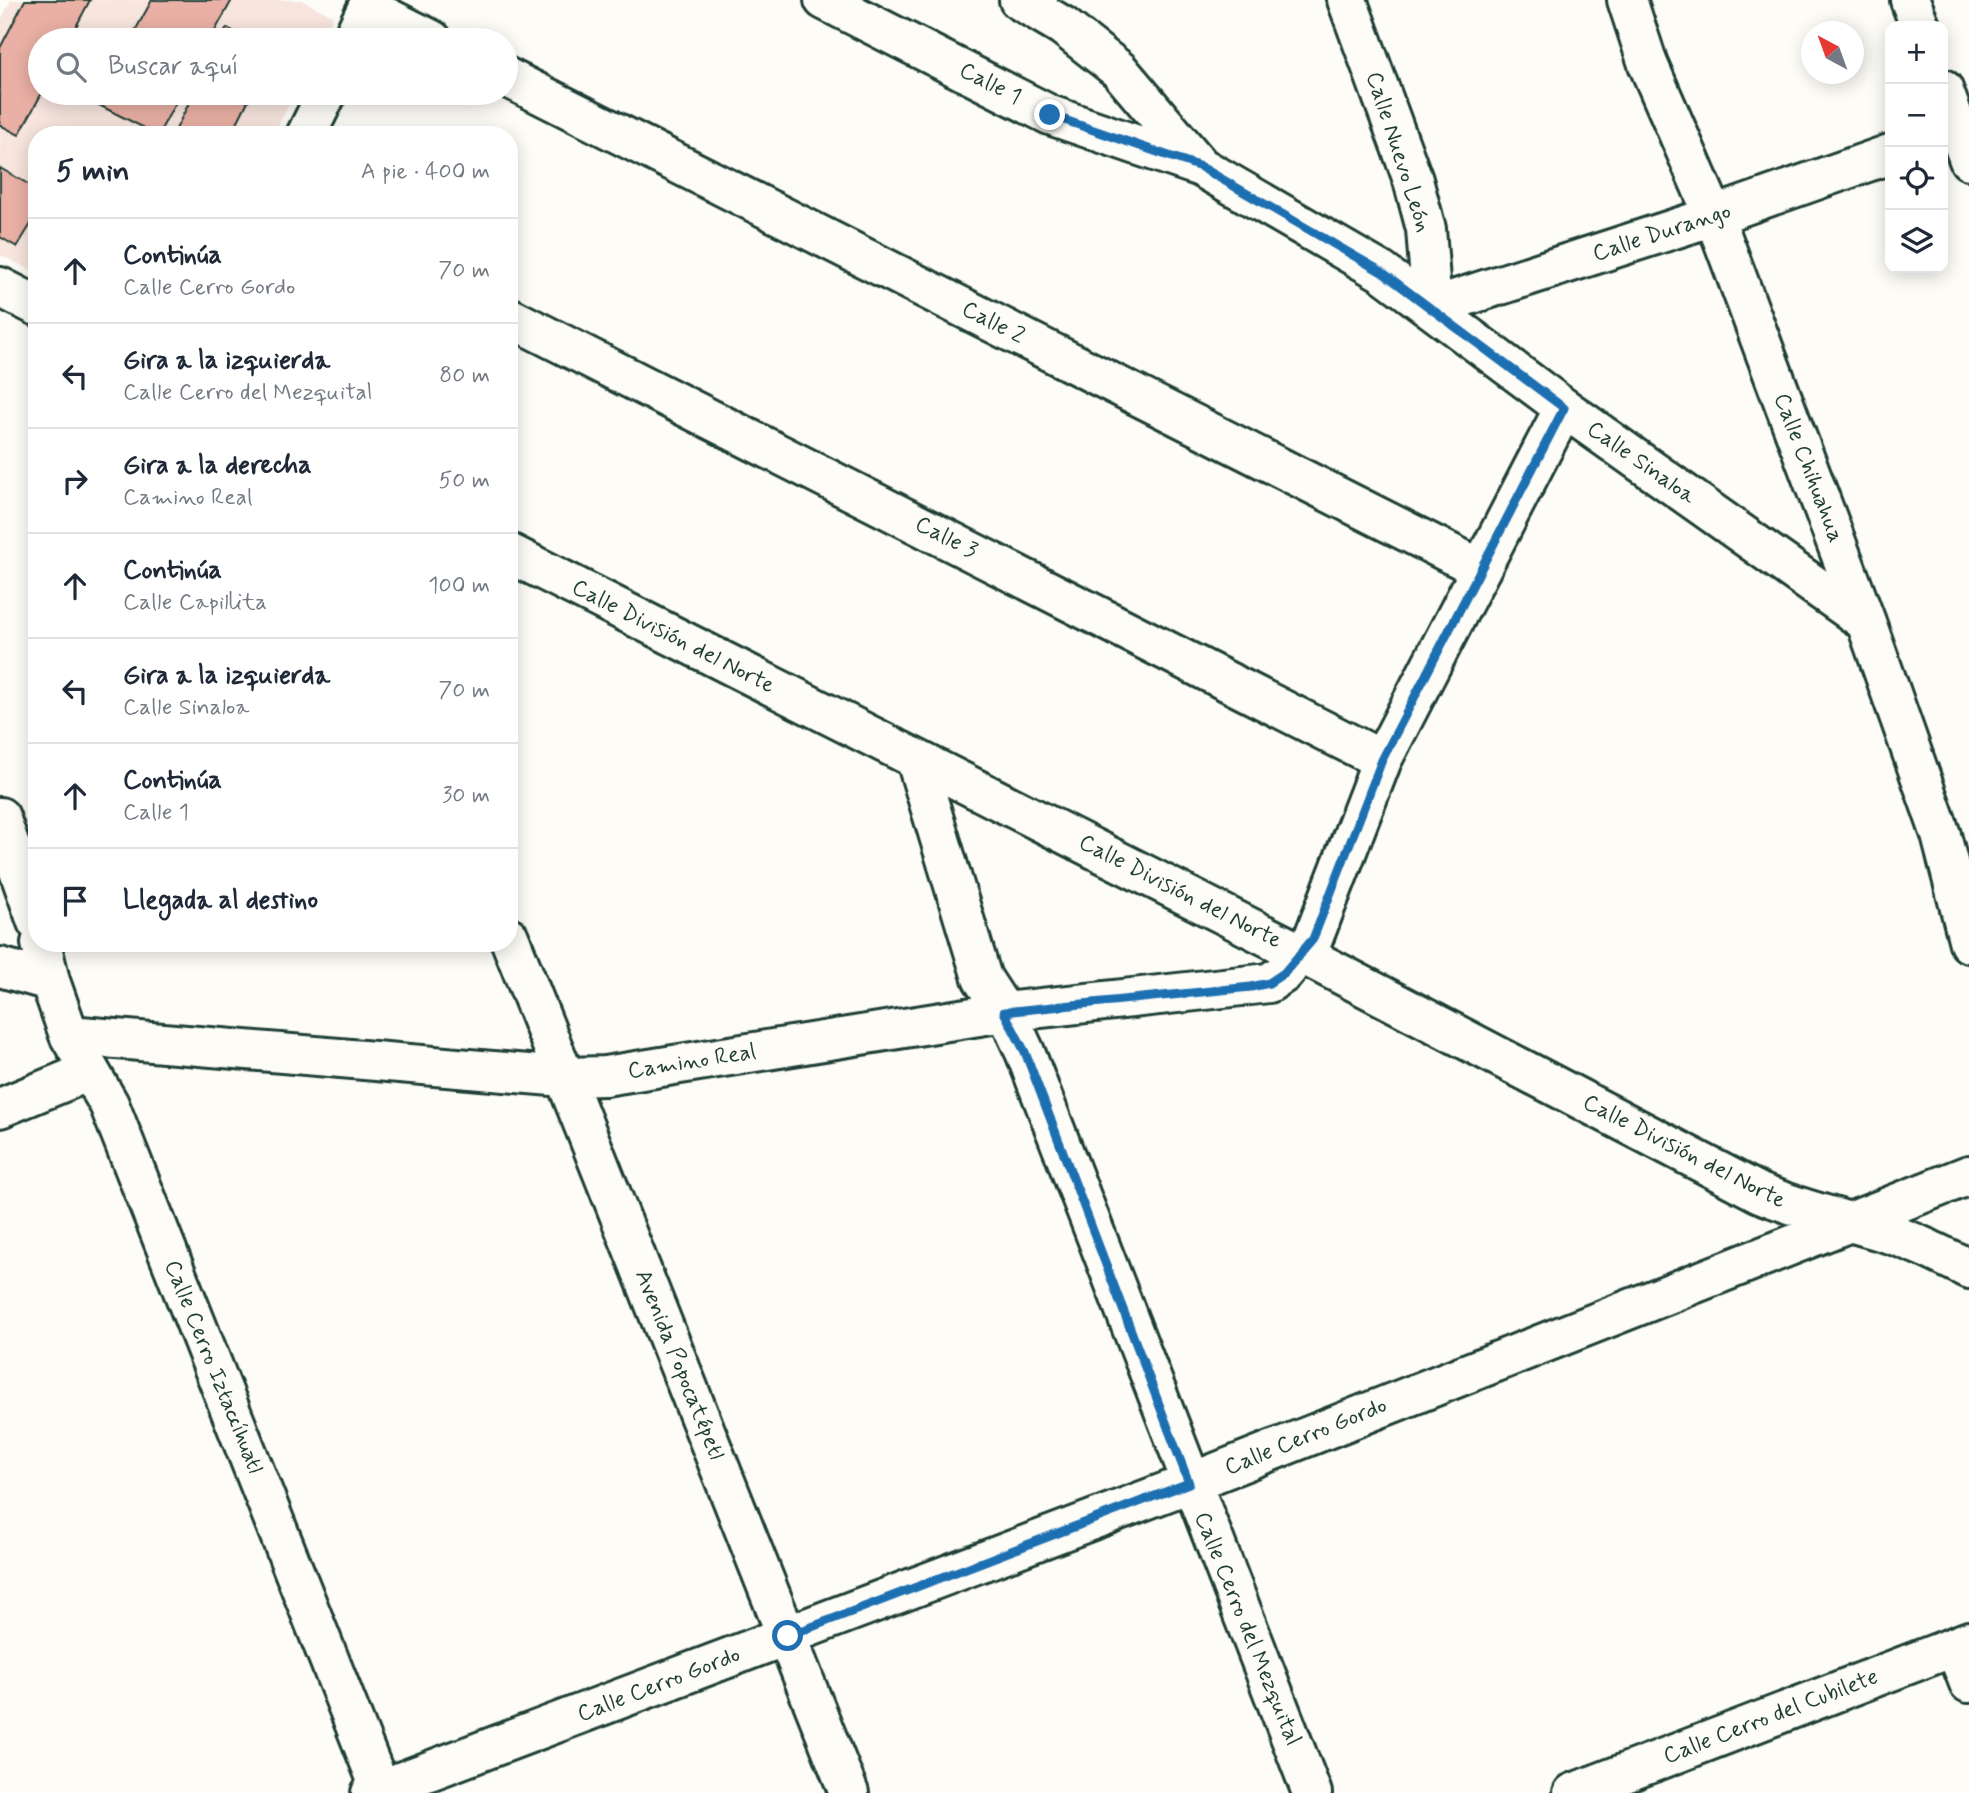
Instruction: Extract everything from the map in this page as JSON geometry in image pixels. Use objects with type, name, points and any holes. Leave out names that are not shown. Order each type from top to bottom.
[{"type":"street","name":"Calle 1","points":[[824,0],[1050,115],[1201,167]]},
{"type":"street","name":"Calle Sinaloa","points":[[1019,0],[1059,13],[1119,71],[1201,167],[1382,272],[1564,408],[1866,622]]},
{"type":"street","name":"Calle Nuevo León","points":[[1347,0],[1413,180],[1426,229],[1432,307]]},
{"type":"street","name":"Calle Chihuahua","points":[[1627,0],[1648,64],[1714,216],[1866,622],[1941,835],[1969,943]]},
{"type":"street","points":[[1910,0],[1918,21]]},
{"type":"street","points":[[364,16],[398,28]]},
{"type":"street","name":"Calle 2","points":[[518,83],[1481,569]]},
{"type":"street","points":[[1948,103],[1960,138]]},
{"type":"street","points":[[310,126],[321,105]]},
{"type":"street","name":"Calle Durango","points":[[1432,307],[1714,216],[1885,156]]},
{"type":"street","name":"Calle 3","points":[[518,322],[1382,760]]},
{"type":"street","name":"Camino Real","points":[[69,1035],[564,1077],[605,1076],[1004,1012],[1269,983],[1302,954],[1321,921],[1382,760],[1564,408]]},
{"type":"street","name":"Calle División del Norte","points":[[518,558],[1302,954],[1760,1193],[1800,1210],[1884,1232],[1927,1248],[1969,1269]]},
{"type":"street","name":"Calle Cerro del Mezquital","points":[[916,760],[982,978],[1025,1052],[1189,1483],[1312,1793]]},
{"type":"street","points":[[0,817],[28,896]]},
{"type":"street","name":"Calle Cerro Iztaccíhuatl","points":[[43,952],[69,1035],[109,1104],[378,1792]]},
{"type":"street","name":"Avenida Popocatépetl","points":[[515,952],[849,1793]]},
{"type":"street","points":[[0,967],[50,981]]},
{"type":"street","points":[[0,1108],[90,1071]]},
{"type":"street","name":"Calle Cerro Gordo","points":[[378,1792],[1189,1483],[1969,1175]]},
{"type":"street","points":[[1962,1644],[1969,1684]]},
{"type":"street","name":"Calle Cerro del Cubilete","points":[[1573,1793],[1962,1644]]},
{"type":"shaded area","points":[[11,0],[301,0],[333,16],[327,28],[28,28],[28,105],[289,105],[278,126],[28,126],[28,269],[0,255],[0,22]]},
{"type":"building","points":[[25,0],[90,0],[75,28],[28,28],[28,105],[35,105],[19,135],[0,125],[0,48]]},
{"type":"building","points":[[152,0],[232,0],[217,28],[137,28]]},
{"type":"building","points":[[99,105],[174,105],[163,126],[140,126]]},
{"type":"building","points":[[188,105],[246,105],[236,126],[178,126]]},
{"type":"building","points":[[0,168],[28,184],[28,229],[17,247],[0,237]]},
{"type":"route","points":[[788,1636],[1189,1483],[1025,1052],[1004,1012],[1251,987],[1269,983],[1284,973],[1302,954],[1321,921],[1382,760],[1564,408],[1382,272],[1201,167],[1050,115]]}]
